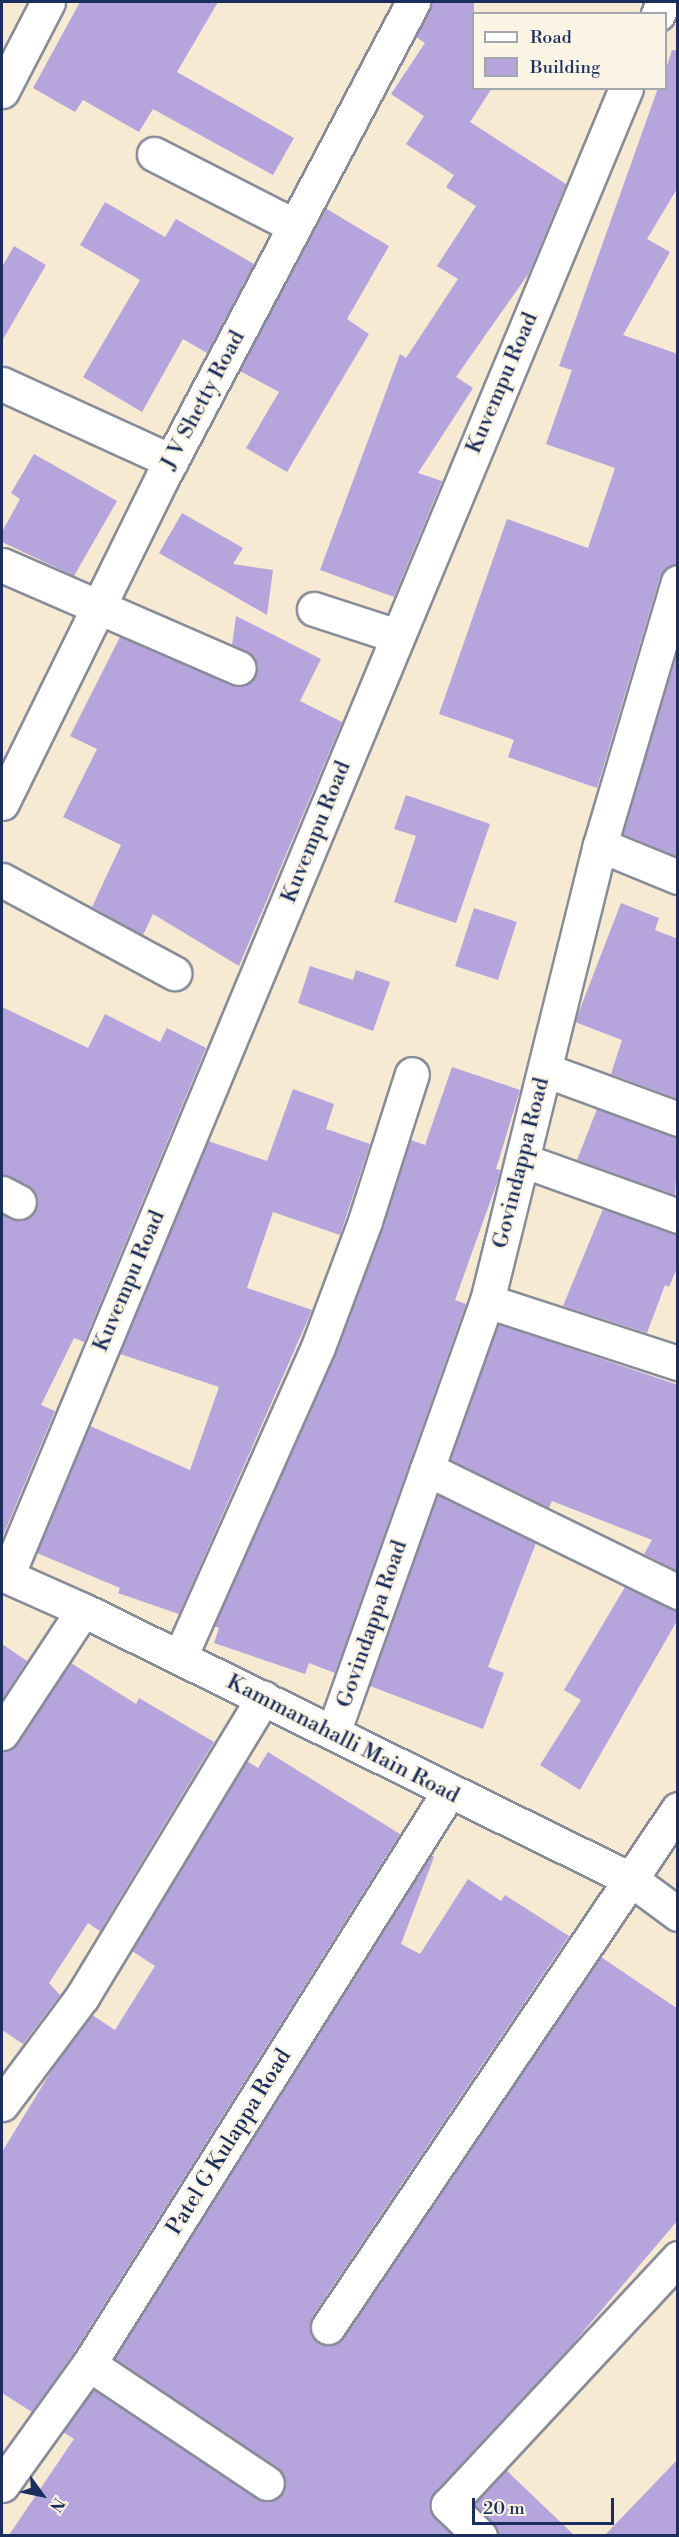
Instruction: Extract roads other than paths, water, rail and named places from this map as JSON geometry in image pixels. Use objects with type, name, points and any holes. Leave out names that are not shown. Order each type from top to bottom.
[{"type":"street","points":[[2,91],[48,2]]},
{"type":"street","name":"J V Shetty Road","points":[[2,803],[171,461],[413,2]]},
{"type":"street","name":"Kuvempu Road","points":[[4,1575],[626,90]]},
{"type":"street","points":[[154,154],[295,226]]},
{"type":"street","points":[[2,384],[171,461]]},
{"type":"street","points":[[2,565],[96,610],[239,668]]},
{"type":"street","name":"Govindappa Road","points":[[333,1733],[487,1301],[600,845],[667,655],[678,582]]},
{"type":"street","points":[[314,609],[397,636]]},
{"type":"street","points":[[600,845],[678,877]]},
{"type":"street","points":[[2,880],[174,973]]},
{"type":"street","points":[[544,1070],[678,1119]]},
{"type":"street","points":[[180,1657],[318,1347],[365,1221],[412,1074]]},
{"type":"street","points":[[522,1160],[678,1216]]},
{"type":"street","points":[[487,1301],[678,1363]]},
{"type":"street","points":[[427,1468],[678,1592]]},
{"type":"street","name":"Kammanahalli Main Road","points":[[4,1575],[180,1657],[448,1793],[632,1880],[678,1914]]},
{"type":"street","points":[[2,1733],[83,1610]]},
{"type":"street","points":[[2,2104],[82,1997],[263,1698]]},
{"type":"street","name":"Patel G Kulappa Road","points":[[2,2485],[89,2364],[448,1793]]},
{"type":"street","points":[[328,2327],[678,1809]]},
{"type":"street","points":[[480,2535],[448,2505],[678,2258]]},
{"type":"street","points":[[89,2364],[267,2483]]}]
